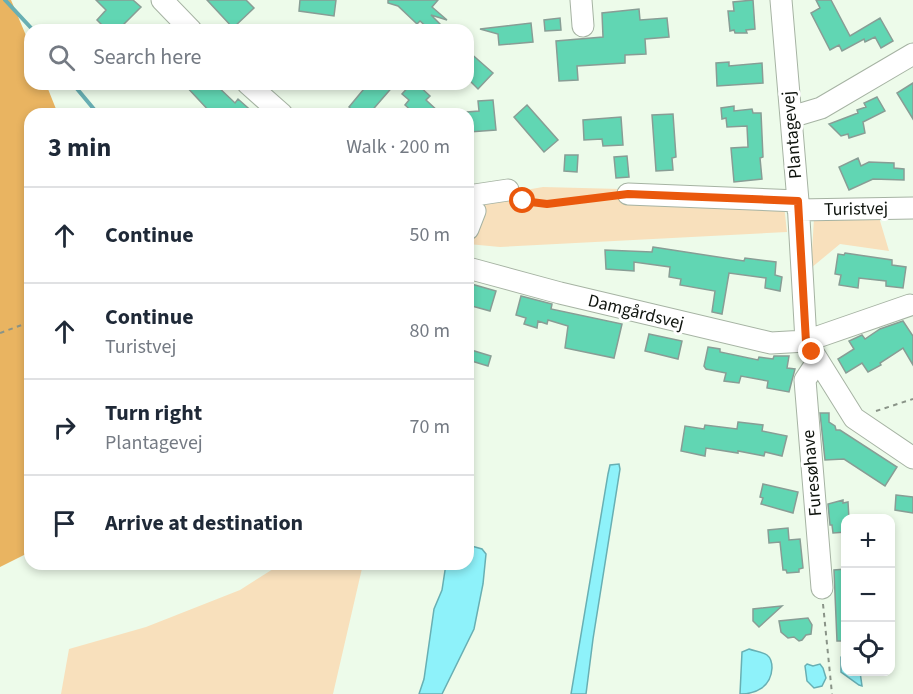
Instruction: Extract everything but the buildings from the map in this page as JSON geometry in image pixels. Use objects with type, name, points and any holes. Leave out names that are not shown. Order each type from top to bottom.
[{"type":"street","points":[[162,0],[185,24]]},
{"type":"street","points":[[581,0],[583,26]]},
{"type":"street","name":"Plantagevej","points":[[781,0],[798,206],[806,342],[854,418],[913,458]]},
{"type":"street","points":[[791,117],[821,108],[913,54]]},
{"type":"street","points":[[255,90],[275,108]]},
{"type":"street","points":[[474,209],[500,191]]},
{"type":"street","name":"Turistvej","points":[[628,194],[798,206],[913,208]]},
{"type":"street","name":"Damgårdsvej","points":[[474,270],[560,293],[771,343],[806,342]]},
{"type":"street","points":[[806,342],[910,305]]},
{"type":"street","name":"Furesøhave","points":[[817,362],[805,380],[822,588]]},
{"type":"path","points":[[500,191],[523,201],[547,204],[628,194]]},
{"type":"path","points":[[0,333],[24,324]]},
{"type":"path","points":[[854,418],[913,399]]},
{"type":"path","points":[[822,588],[832,694]]},
{"type":"shaded area","points":[[0,0],[11,0],[24,31],[24,90],[48,90],[56,108],[24,108],[24,555],[0,567]]},
{"type":"shaded area","points":[[543,187],[621,189],[784,205],[787,232],[500,247],[474,245],[474,199]]},
{"type":"shaded area","points":[[878,214],[889,251],[840,244],[811,268],[814,218]]},
{"type":"shaded area","points":[[272,570],[362,570],[333,694],[61,694],[69,649],[146,627],[240,590]]},
{"type":"water","points":[[619,464],[586,694],[571,694],[608,474],[610,465]]},
{"type":"water","points":[[474,547],[482,549],[486,554],[483,584],[474,629],[442,694],[419,694],[424,679],[434,609],[442,590],[445,570],[474,570]]},
{"type":"water","points":[[749,649],[768,656],[772,664],[771,675],[762,688],[752,693],[740,694],[742,652]]},
{"type":"water","points":[[807,664],[813,666],[820,664],[823,668],[826,678],[822,686],[814,688],[807,681],[805,666]]},
{"type":"water","points":[[847,676],[861,676],[862,686]]},
{"type":"waterway","points":[[5,0],[27,24]]},
{"type":"waterway","points":[[78,90],[93,108]]},
{"type":"route","points":[[523,201],[547,204],[628,194],[798,201],[806,342],[812,352]]}]
